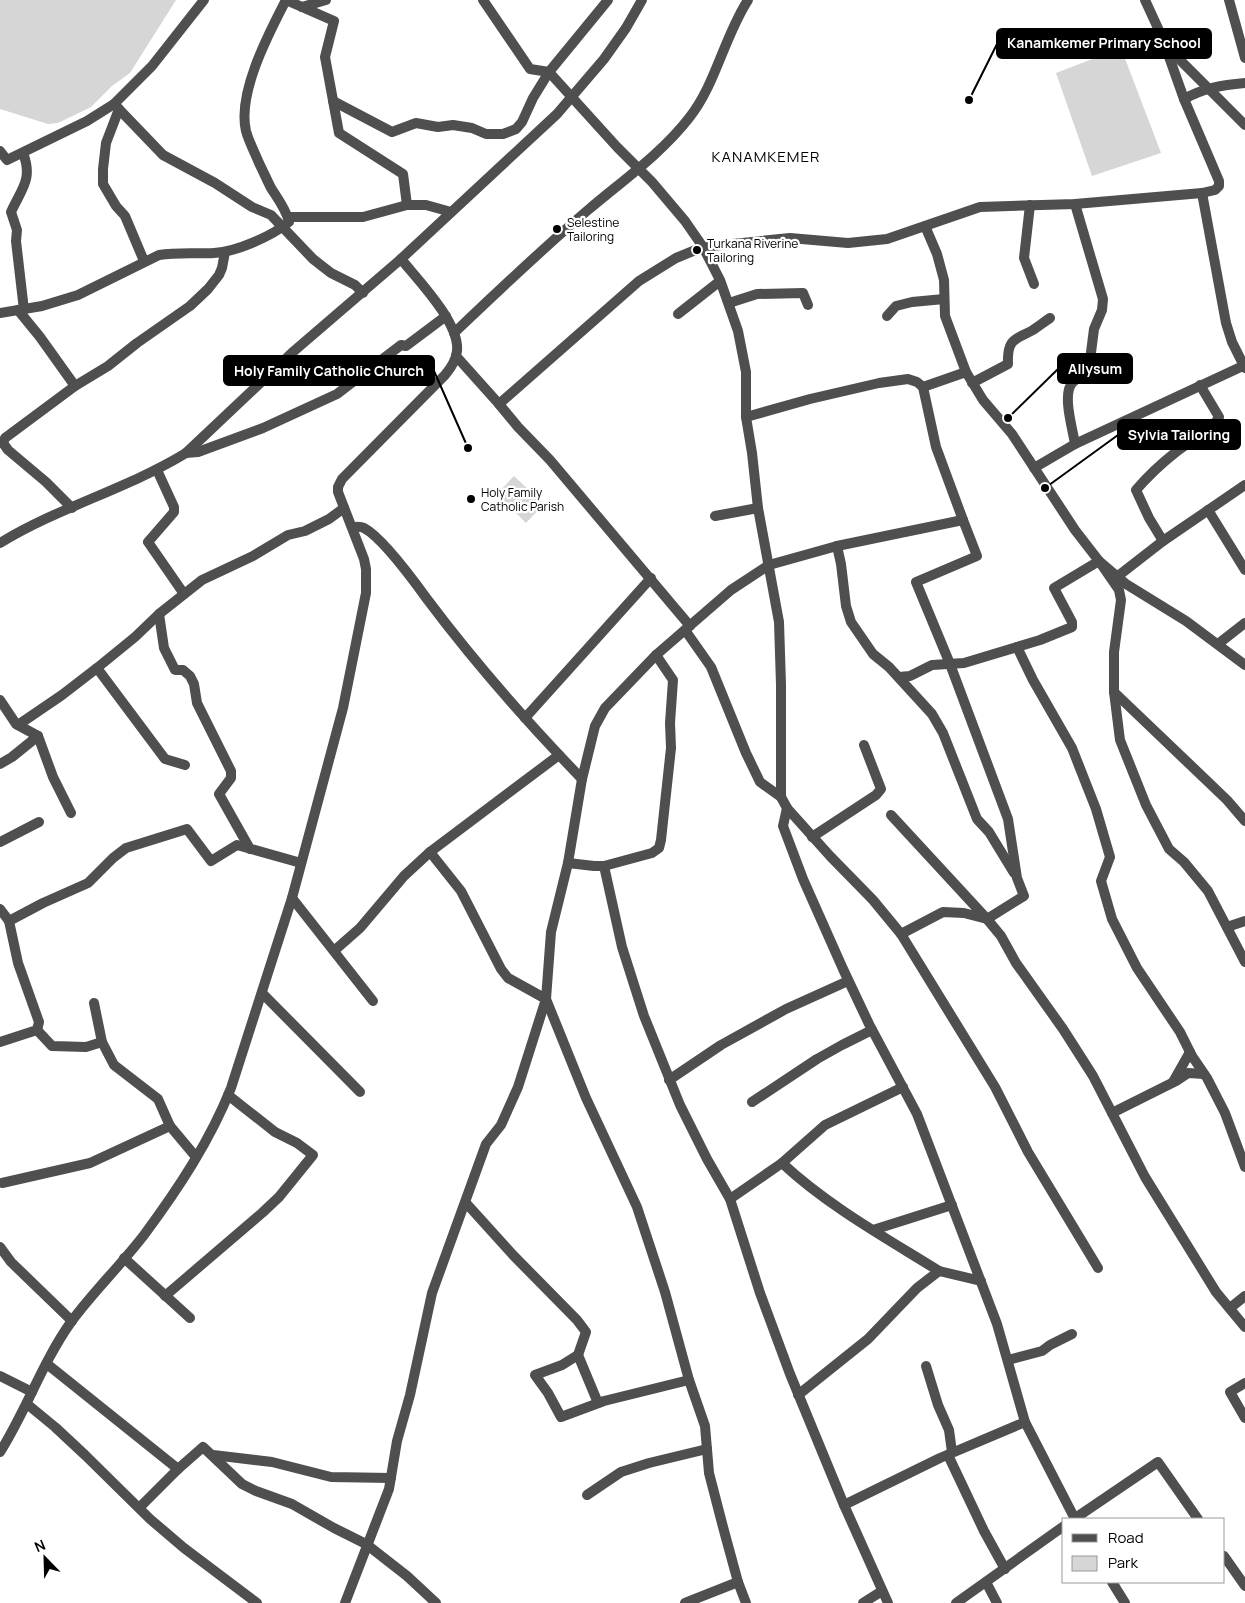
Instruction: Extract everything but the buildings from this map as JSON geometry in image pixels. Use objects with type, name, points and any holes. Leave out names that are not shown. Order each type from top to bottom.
[{"type":"street","points":[[0,151],[8,160],[116,107],[152,66],[204,0]]},
{"type":"street","points":[[0,312],[42,306],[78,295],[155,256],[171,253],[225,252],[282,228],[289,222],[258,161],[246,131],[245,115],[253,70],[286,0],[334,22],[325,57],[339,134],[403,174],[407,205]]},
{"type":"street","points":[[302,7],[326,0]]},
{"type":"street","points":[[484,0],[530,69],[549,72],[639,168],[685,221],[702,246],[729,303],[738,331],[746,372],[746,417],[758,508],[778,622],[781,685],[781,797]]},
{"type":"street","points":[[333,102],[392,132],[416,123],[438,127],[453,125],[472,128],[486,134],[503,134],[516,129],[522,122],[533,98],[549,72],[608,0]]},
{"type":"street","points":[[0,542],[30,525],[157,470],[186,453],[294,351],[400,260],[557,114],[612,49],[642,0]]},
{"type":"street","points":[[454,333],[580,217],[639,168],[690,117],[709,83],[737,18],[748,0]]},
{"type":"street","points":[[499,404],[639,281],[676,258],[702,246],[790,238],[848,243],[887,239],[980,207],[1075,204],[1202,193],[1215,190],[1219,186],[1219,180],[1184,99],[1162,37],[1145,0]]},
{"type":"street","points":[[1229,0],[1245,58]]},
{"type":"street","points":[[1162,37],[1177,57],[1245,125]]},
{"type":"street","points":[[1184,99],[1218,85],[1245,82]]},
{"type":"street","points":[[116,107],[163,155],[215,183],[252,207],[271,216],[322,267],[363,292]]},
{"type":"street","points":[[116,107],[106,143],[103,184],[116,206],[125,216],[144,262]]},
{"type":"street","points":[[23,153],[27,164],[27,180],[11,212],[17,230],[16,241],[21,310],[75,386]]},
{"type":"street","points":[[1034,468],[1076,444],[1244,366],[1232,342],[1226,323],[1202,193]]},
{"type":"street","points":[[1075,204],[1103,299],[1102,310],[1094,329],[1089,368],[1086,373],[1071,384],[1067,395],[1076,444]]},
{"type":"street","points":[[288,218],[363,218],[407,205],[426,205],[451,212]]},
{"type":"street","points":[[1030,205],[1024,258],[1034,284]]},
{"type":"street","points":[[926,226],[944,280],[945,316],[966,372],[995,416],[1012,434],[1075,530],[1119,590],[1121,600],[1114,652],[1114,692],[1120,740],[1146,805],[1168,849],[1184,862],[1208,890],[1245,962]]},
{"type":"street","points":[[72,508],[46,482],[8,450],[4,443],[8,435],[75,386],[108,366],[200,297],[219,275],[225,252]]},
{"type":"street","points":[[0,1452],[72,1320],[144,1235],[196,1157],[220,1114],[228,1095],[292,898],[343,708],[366,593],[366,569],[353,527],[338,491],[342,479],[439,381],[452,366],[456,356],[457,349],[454,333],[446,316],[400,260]]},
{"type":"street","points":[[678,314],[720,281]]},
{"type":"street","points":[[729,303],[757,294],[803,293],[808,305]]},
{"type":"street","points":[[887,316],[896,306],[944,298]]},
{"type":"street","points":[[186,453],[198,452],[262,428],[337,394],[401,345],[406,346],[446,316]]},
{"type":"street","points":[[972,382],[1008,364],[1008,351],[1016,337],[1033,330],[1050,318]]},
{"type":"street","points":[[456,356],[518,427],[550,460],[651,578],[688,628],[711,667],[746,753],[760,782],[781,797],[787,808],[812,837],[873,900],[901,934],[995,1088],[1028,1152],[1098,1268]]},
{"type":"street","points":[[923,387],[966,372]]},
{"type":"street","points":[[746,417],[810,399],[879,383],[908,379],[917,382],[923,387],[936,447],[977,556],[916,582],[950,664],[1008,819],[1017,878]]},
{"type":"street","points":[[1163,541],[1149,518],[1136,490],[1177,452],[1215,425],[1219,417],[1200,385]]},
{"type":"street","points":[[157,470],[174,507],[174,512],[148,542],[184,594]]},
{"type":"street","points":[[1118,576],[1163,541],[1245,486]]},
{"type":"street","points":[[18,725],[97,668],[135,637],[159,614],[210,576],[253,556],[288,535],[305,531],[329,519],[344,508]]},
{"type":"street","points":[[715,516],[758,508]]},
{"type":"street","points":[[1208,510],[1245,570]]},
{"type":"street","points":[[345,1603],[366,1544],[389,1489],[397,1442],[422,1345],[432,1293],[486,1144],[501,1125],[518,1087],[546,999],[551,932],[568,863],[582,779],[599,718],[614,697],[656,655],[732,590],[769,565],[837,546],[963,520]]},
{"type":"street","points":[[353,527],[363,527],[373,535],[408,574],[459,642],[525,718],[582,779]]},
{"type":"street","points":[[837,546],[846,606],[851,622],[873,654],[899,677],[930,712],[938,724],[977,818],[989,832],[1017,878],[1024,896],[987,919],[964,913],[943,912],[901,934]]},
{"type":"street","points":[[1099,561],[1126,584],[1186,621],[1245,665]]},
{"type":"street","points":[[899,677],[910,676],[932,665],[964,664],[1040,640],[1072,626],[1072,622],[1054,588],[1099,561]]},
{"type":"street","points":[[525,718],[651,578]]},
{"type":"street","points":[[159,614],[166,653],[175,670],[182,670],[190,676],[194,684],[197,703],[231,771],[231,778],[220,794],[250,849]]},
{"type":"street","points":[[1218,644],[1245,623]]},
{"type":"street","points":[[1017,647],[1032,680],[1072,748],[1096,809],[1110,857],[1101,881],[1112,920],[1137,968],[1180,1032],[1204,1074],[1225,1113],[1245,1167]]},
{"type":"street","points":[[568,863],[604,866],[652,853],[659,848],[671,748],[670,723],[673,680],[656,655]]},
{"type":"street","points":[[97,668],[165,759],[185,766]]},
{"type":"street","points":[[1114,692],[1227,800],[1245,821]]},
{"type":"street","points":[[0,700],[18,725],[38,736],[53,778],[71,813]]},
{"type":"street","points":[[0,764],[38,736]]},
{"type":"street","points":[[812,837],[876,795],[881,789],[864,745]]},
{"type":"street","points":[[335,950],[360,928],[404,876],[430,852],[559,755]]},
{"type":"street","points":[[787,808],[783,826],[804,879],[848,981],[872,1030],[918,1114],[997,1324],[1025,1422],[1074,1518]]},
{"type":"street","points":[[891,815],[1001,936],[1016,963],[1064,1029],[1093,1076],[1146,1177],[1216,1292],[1245,1327]]},
{"type":"street","points":[[0,842],[39,822]]},
{"type":"street","points":[[9,921],[88,883],[126,848],[187,829],[211,861],[237,845],[301,863]]},
{"type":"street","points":[[430,852],[461,891],[501,969],[508,978],[546,999],[586,1098],[637,1207],[665,1292],[689,1380],[705,1426],[709,1473],[738,1582],[746,1603]]},
{"type":"street","points":[[604,866],[627,965],[644,1016],[669,1080],[707,1159],[730,1199],[760,1293],[798,1395],[888,1603]]},
{"type":"street","points":[[292,898],[335,950],[373,1001]]},
{"type":"street","points":[[0,909],[9,921],[18,963],[39,1022],[37,1030]]},
{"type":"street","points":[[1227,927],[1245,921]]},
{"type":"street","points":[[669,1080],[721,1045],[753,1027],[786,1009],[848,981]]},
{"type":"street","points":[[262,993],[360,1092]]},
{"type":"street","points":[[94,1003],[102,1042],[114,1065],[158,1099],[170,1126],[196,1157]]},
{"type":"street","points":[[37,1030],[52,1046],[86,1047],[102,1042]]},
{"type":"street","points":[[0,1042],[37,1030]]},
{"type":"street","points":[[752,1102],[842,1044],[872,1030]]},
{"type":"street","points":[[1173,1083],[1190,1052]]},
{"type":"street","points":[[1112,1113],[1173,1083],[1188,1073],[1204,1074]]},
{"type":"street","points":[[730,1199],[782,1163],[825,1124],[903,1087]]},
{"type":"street","points":[[166,1296],[279,1197],[312,1155],[297,1143],[275,1132],[228,1095]]},
{"type":"street","points":[[2,1183],[90,1163],[170,1126]]},
{"type":"street","points":[[782,1163],[799,1179],[873,1230],[939,1271],[981,1281]]},
{"type":"street","points":[[466,1203],[513,1255],[578,1320],[586,1332],[578,1355],[562,1365],[535,1375],[548,1393],[561,1417],[598,1403],[689,1380]]},
{"type":"street","points":[[873,1230],[952,1205]]},
{"type":"street","points":[[0,1247],[11,1262],[72,1320]]},
{"type":"street","points":[[124,1258],[190,1318]]},
{"type":"street","points":[[798,1395],[868,1339],[918,1288],[939,1271]]},
{"type":"street","points":[[1230,1308],[1245,1296]]},
{"type":"street","points":[[1008,1360],[1042,1352],[1050,1345],[1072,1334]]},
{"type":"street","points":[[578,1355],[598,1403]]},
{"type":"street","points":[[47,1364],[178,1469]]},
{"type":"street","points":[[926,1366],[938,1405],[949,1430],[950,1454],[984,1531],[1005,1568]]},
{"type":"street","points":[[0,1376],[32,1392]]},
{"type":"street","points":[[1245,1383],[1230,1392],[1245,1418]]},
{"type":"street","points":[[27,1404],[55,1427],[140,1507],[150,1519],[184,1548],[257,1603]]},
{"type":"street","points":[[844,1505],[950,1454],[1025,1422]]},
{"type":"street","points":[[140,1507],[203,1447],[242,1484],[292,1504],[366,1544],[407,1576],[436,1603]]},
{"type":"street","points":[[587,1495],[621,1472],[707,1449]]},
{"type":"street","points":[[212,1455],[272,1462],[331,1477],[391,1478]]},
{"type":"street","points":[[1076,1518],[1158,1462],[1197,1518]]},
{"type":"street","points":[[956,1603],[1062,1527]]},
{"type":"street","points":[[1225,1557],[1245,1586]]},
{"type":"street","points":[[686,1603],[738,1582]]},
{"type":"street","points":[[986,1582],[998,1603]]},
{"type":"street","points":[[1113,1583],[1125,1603]]},
{"type":"street","points":[[863,1603],[882,1591]]},
{"type":"green space","points":[[0,0],[176,0],[130,73],[112,86],[91,107],[58,123],[48,124],[0,109]]},
{"type":"green space","points":[[1121,48],[1161,153],[1092,176],[1056,73]]},
{"type":"green space","points":[[514,476],[544,504],[526,523],[497,494]]},
{"type":"place","name":"Kanamkemer Primary School","points":[[969,100]]},
{"type":"place","name":"Selestine Tailoring","points":[[557,229]]},
{"type":"place","name":"Turkana Riverine Tailoring","points":[[697,250]]},
{"type":"place","name":"Allysum","points":[[1008,418]]},
{"type":"place","name":"Holy Family Catholic Church","points":[[468,448]]},
{"type":"place","name":"Sylvia Tailoring","points":[[1045,488]]},
{"type":"place","name":"Holy Family Catholic Parish","points":[[471,499]]},
{"type":"district","name":"KANAMKEMER","points":[[766,156]]}]
